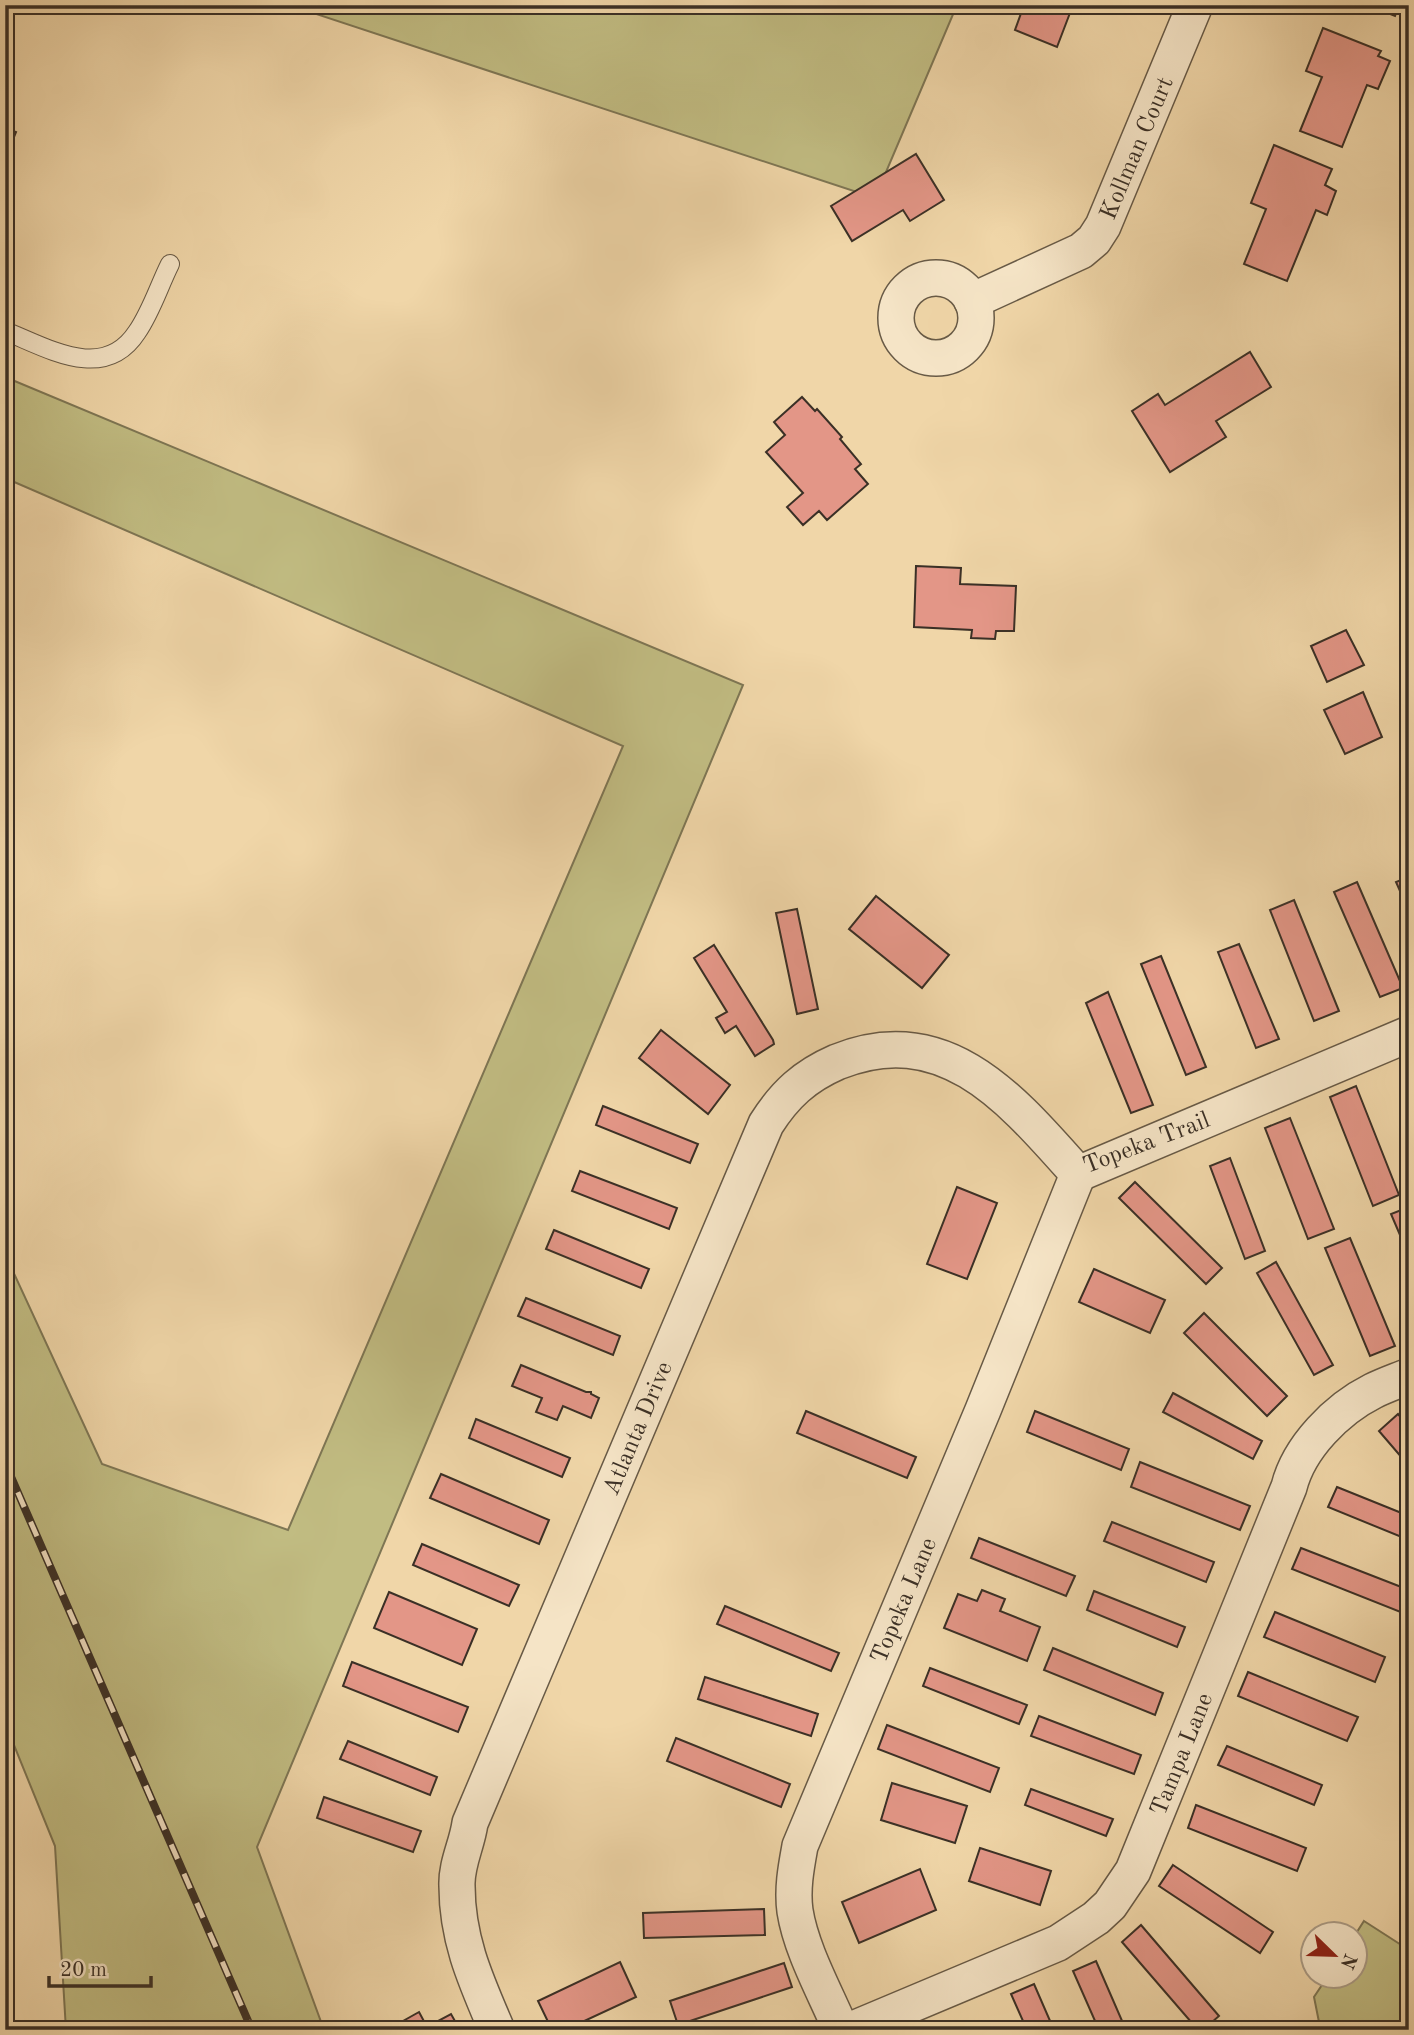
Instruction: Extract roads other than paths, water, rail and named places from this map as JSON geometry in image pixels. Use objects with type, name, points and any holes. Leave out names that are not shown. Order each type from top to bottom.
[{"type":"street","name":"Kollman Court","points":[[972,300],[1081,251],[1094,240],[1104,226],[1195,5]]},
{"type":"street","name":"Topeka Trail","points":[[911,1050],[941,1057],[987,1083],[1039,1131],[1078,1174],[1409,1034]]},
{"type":"street","name":"Atlanta Drive","points":[[497,2030],[466,1955],[457,1905],[456,1886],[470,1824],[766,1124],[795,1087],[820,1068],[863,1052],[881,1049],[911,1050]]},
{"type":"street","name":"Topeka Lane","points":[[841,2030],[795,1913],[794,1879],[800,1846],[983,1410],[1078,1174]]},
{"type":"street","name":"Tampa Lane","points":[[851,2030],[1058,1943],[1097,1918],[1110,1905],[1133,1871],[1293,1472],[1317,1436],[1336,1416],[1372,1391],[1409,1376]]},
{"type":"lane","points":[[5,331],[74,358],[100,360],[121,350],[137,333],[170,264]]},
{"type":"railway","points":[[5,1463],[252,2030]]}]
